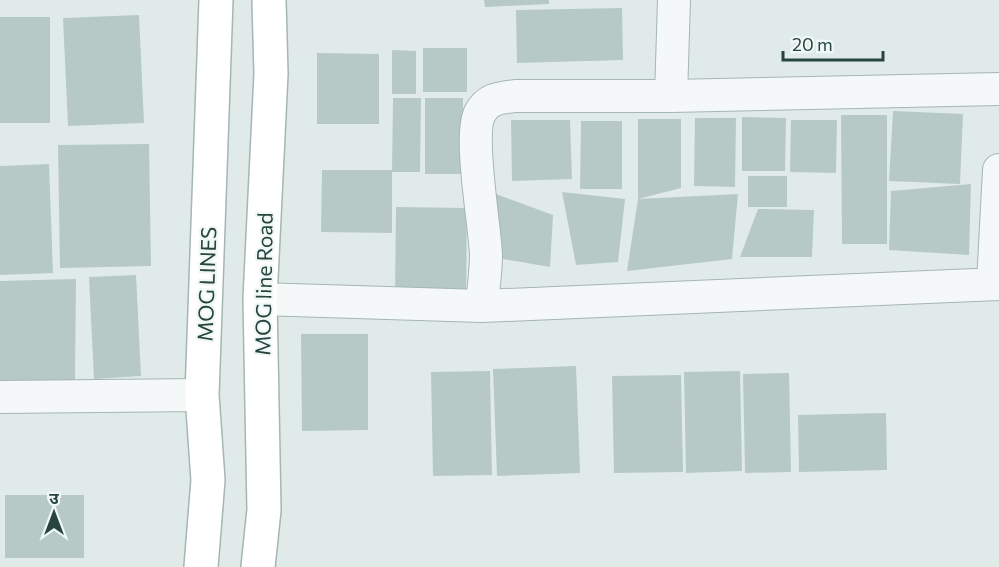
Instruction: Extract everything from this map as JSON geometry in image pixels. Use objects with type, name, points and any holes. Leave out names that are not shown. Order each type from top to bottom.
[{"type":"main road","name":"MOG LINES","points":[[201,567],[208,480],[202,395],[216,0]]},
{"type":"main road","name":"MOG line Road","points":[[258,567],[264,510],[261,299],[271,74],[269,0]]},
{"type":"street","points":[[671,96],[674,0]]},
{"type":"street","points":[[482,306],[486,256],[475,138],[478,115],[487,103],[497,98],[999,89]]},
{"type":"street","points":[[261,299],[482,306],[996,283],[999,170]]},
{"type":"street","points":[[0,397],[202,395]]},
{"type":"building","points":[[484,0],[549,0],[549,4],[485,7]]},
{"type":"building","points":[[622,8],[623,60],[517,63],[516,10]]},
{"type":"building","points":[[139,15],[144,123],[68,126],[63,18]]},
{"type":"building","points":[[0,17],[50,17],[50,123],[0,123]]},
{"type":"building","points":[[423,48],[467,48],[467,92],[423,92]]},
{"type":"building","points":[[392,50],[416,51],[416,94],[392,94]]},
{"type":"building","points":[[317,53],[379,54],[379,124],[317,124]]},
{"type":"building","points":[[393,98],[421,98],[420,172],[392,172]]},
{"type":"building","points":[[425,98],[463,98],[463,174],[425,174]]},
{"type":"building","points":[[893,111],[963,114],[960,184],[889,181]]},
{"type":"building","points":[[841,115],[887,115],[887,244],[842,244]]},
{"type":"building","points":[[742,117],[786,118],[785,171],[742,171]]},
{"type":"building","points":[[695,118],[736,118],[735,187],[694,186]]},
{"type":"building","points":[[638,119],[681,119],[681,188],[638,199]]},
{"type":"building","points":[[511,120],[570,120],[572,179],[512,181]]},
{"type":"building","points":[[791,120],[837,120],[836,173],[790,172]]},
{"type":"building","points":[[581,121],[622,121],[622,189],[580,189]]},
{"type":"building","points":[[149,144],[151,266],[60,268],[58,145]]},
{"type":"building","points":[[49,164],[53,273],[0,275],[0,166]]},
{"type":"building","points":[[322,170],[392,170],[392,233],[321,232]]},
{"type":"building","points":[[748,176],[787,176],[787,207],[748,207]]},
{"type":"building","points":[[971,184],[969,255],[889,250],[891,191]]},
{"type":"building","points":[[562,192],[625,199],[618,262],[576,265]]},
{"type":"building","points":[[496,194],[553,215],[550,267],[486,256]]},
{"type":"building","points":[[738,194],[732,259],[627,271],[638,199]]},
{"type":"building","points":[[396,207],[467,208],[466,297],[395,297]]},
{"type":"building","points":[[758,209],[814,210],[812,257],[740,257]]},
{"type":"building","points":[[136,275],[141,376],[94,379],[89,277]]},
{"type":"building","points":[[76,279],[75,381],[0,381],[0,281]]},
{"type":"building","points":[[301,334],[368,334],[368,430],[302,431]]},
{"type":"building","points":[[576,366],[580,473],[497,476],[493,369]]},
{"type":"building","points":[[490,371],[492,475],[433,476],[431,372]]},
{"type":"building","points":[[740,371],[742,471],[686,473],[684,372]]},
{"type":"building","points":[[789,373],[791,472],[745,473],[743,374]]},
{"type":"building","points":[[681,375],[683,472],[614,473],[612,376]]},
{"type":"building","points":[[886,413],[887,470],[799,472],[798,415]]},
{"type":"building","points":[[5,495],[84,495],[84,558],[5,558]]}]
